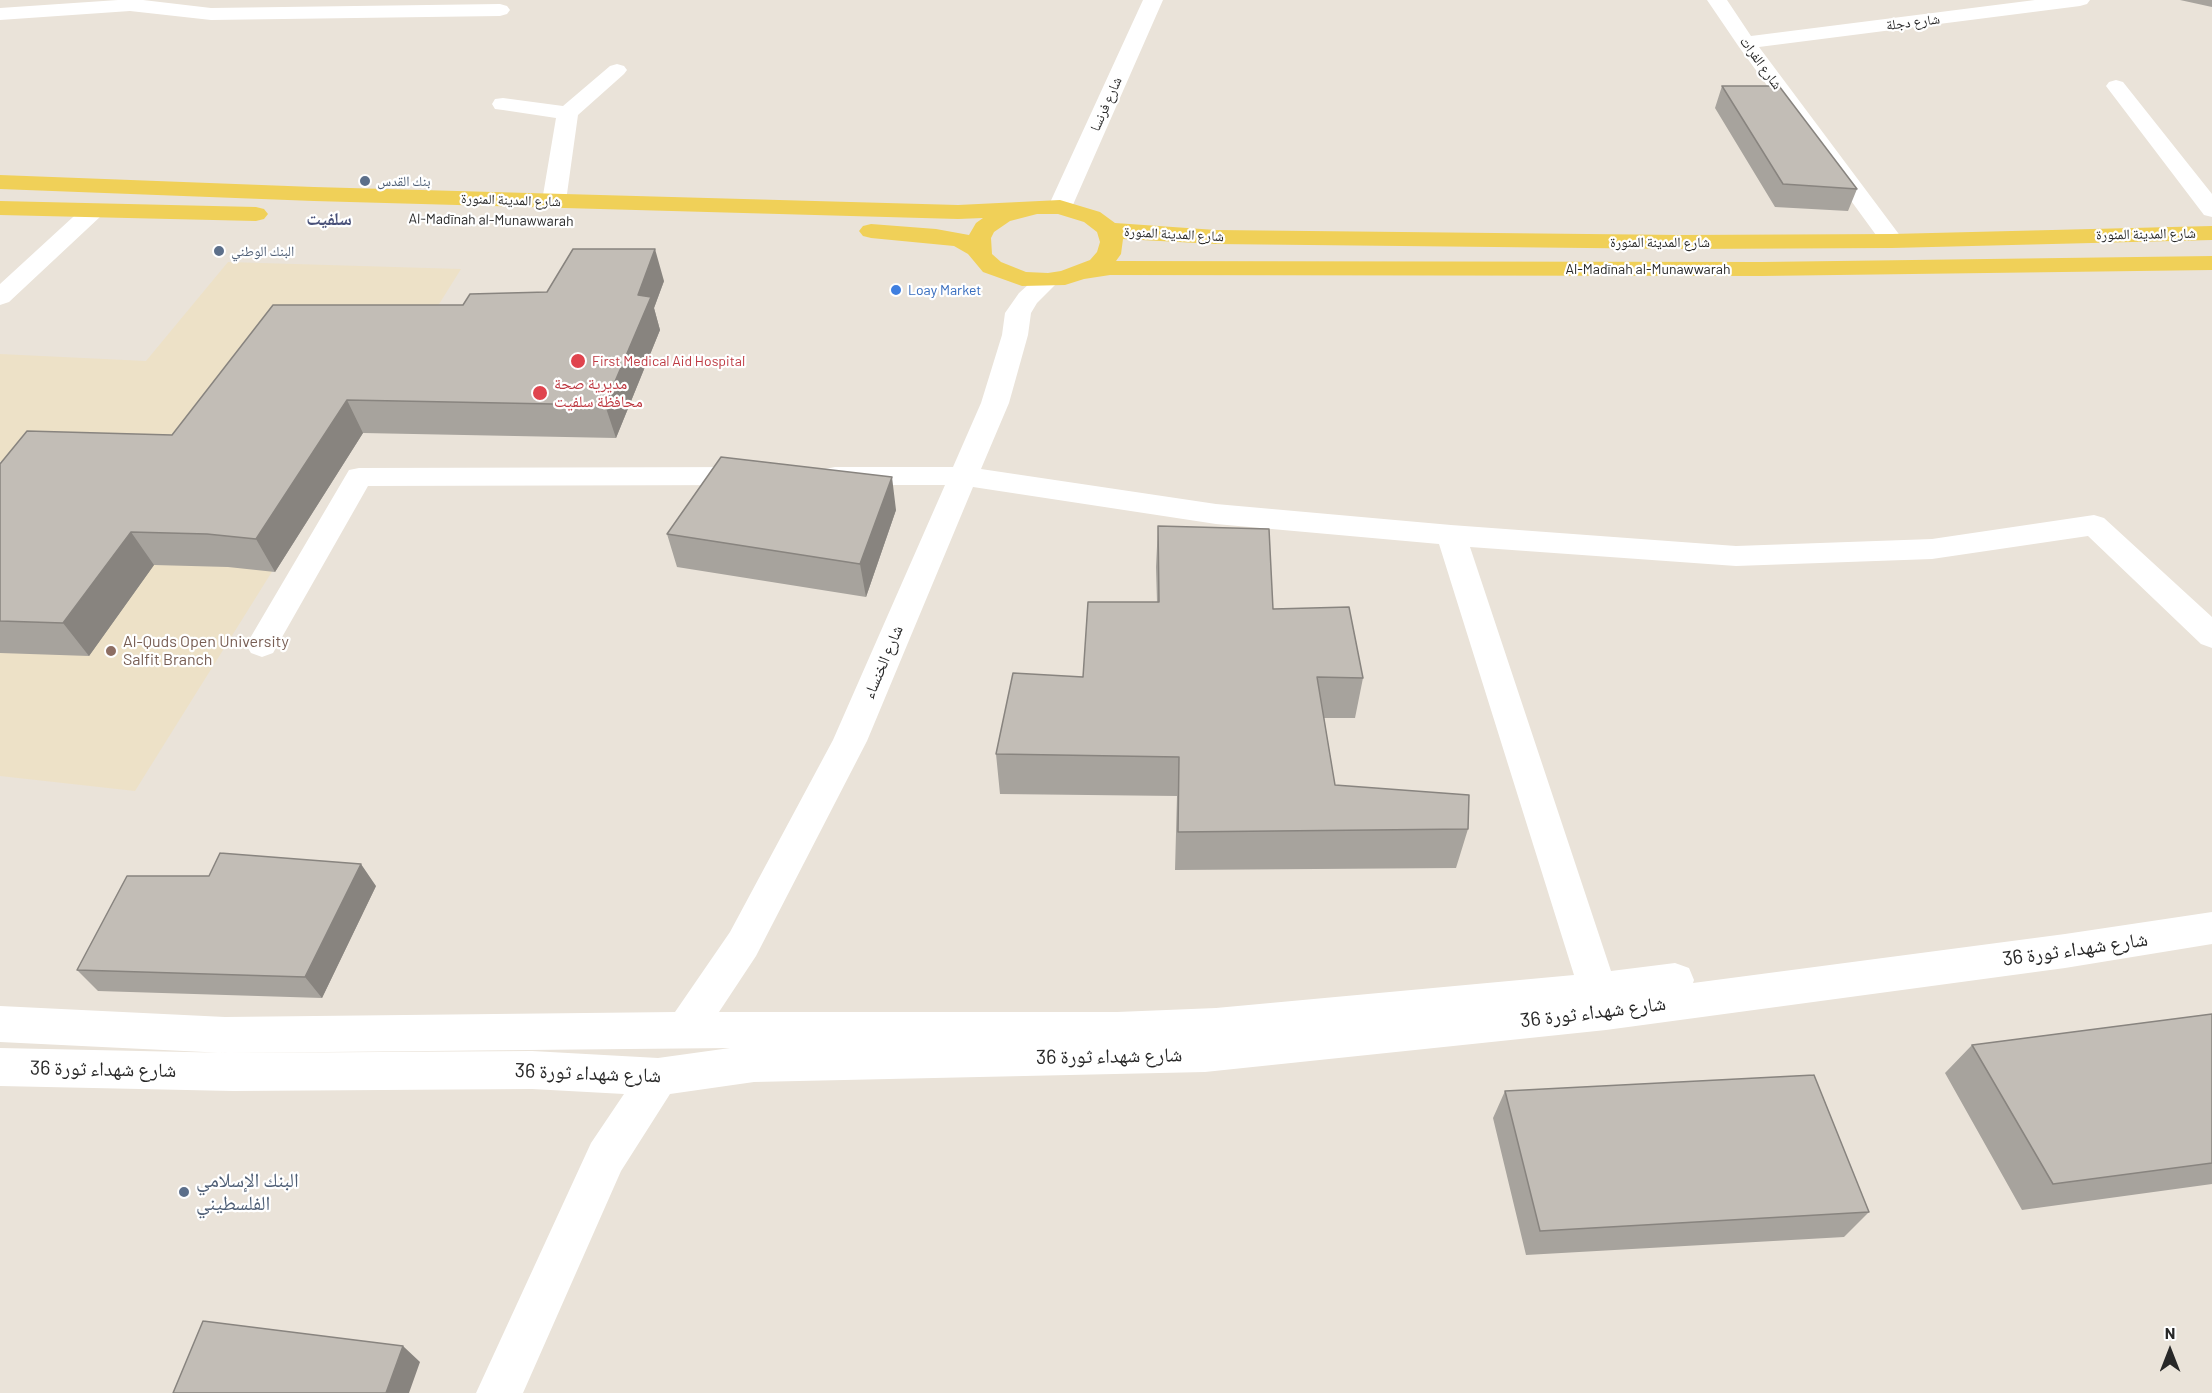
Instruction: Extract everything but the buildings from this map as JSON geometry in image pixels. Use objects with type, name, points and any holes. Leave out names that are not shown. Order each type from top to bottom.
[{"type":"main road","name":"شارع المدينة المنورة","points":[[0,182],[958,212],[1022,209]]},
{"type":"main road","points":[[1060,207],[1092,217],[1108,229],[1112,242],[1109,254],[1099,265],[1065,278],[1022,279],[1002,273],[981,257],[978,250],[979,238],[984,228],[1002,216],[1022,209],[1060,207]]},
{"type":"main road","name":"Al-Madīnah al-Munawwarah","points":[[0,208],[822,228],[936,236],[961,240],[978,250]]},
{"type":"main road","name":"شارع المدينة المنورة","points":[[1108,229],[1132,233],[1216,237],[1669,242],[1892,241],[2212,233]]},
{"type":"main road","name":"Al-Madīnah al-Munawwarah","points":[[1085,272],[1110,268],[1762,269],[2212,263]]},
{"type":"street","name":"شارع فرنسا","points":[[1060,207],[1153,0]]},
{"type":"street","name":"شارع الفرات","points":[[1717,0],[1746,44],[1892,241]]},
{"type":"street","name":"شارع دجلة","points":[[1746,44],[2080,0]]},
{"type":"street","points":[[0,14],[131,3],[211,14],[500,10]]},
{"type":"street","points":[[554,201],[568,113],[617,70]]},
{"type":"street","points":[[2116,86],[2212,210]]},
{"type":"street","points":[[503,104],[568,113]]},
{"type":"street","points":[[0,297],[93,211]]},
{"type":"street","name":"شارع الخنساء","points":[[685,1030],[743,944],[849,741],[995,403],[1015,335],[1018,314],[1028,298],[1048,280]]},
{"type":"street","points":[[262,645],[359,477],[774,476]]},
{"type":"street","points":[[809,476],[963,476],[1215,514],[1451,535],[1736,556],[1932,549],[2094,525],[2212,636]]},
{"type":"street","points":[[1451,535],[1598,990]]},
{"type":"street","name":"شارع شهداء ثورة 36","points":[[0,1024],[225,1035],[685,1030],[1116,1030],[1216,1026],[1598,990],[2051,931],[2212,905]]},
{"type":"street","name":"شارع شهداء ثورة 36","points":[[0,1067],[233,1072],[532,1070],[658,1077],[754,1063],[1205,1054],[1606,1012],[2065,951],[2212,928]]},
{"type":"street","points":[[499,1393],[606,1157],[658,1077]]},
{"type":"shaded area","name":"Al-Quds Open University Salfit Branch","points":[[228,262],[461,269],[135,791],[0,776],[0,525],[49,464],[0,461],[0,354],[146,361]]},
{"type":"place","name":"بنك القدس","points":[[365,181]]},
{"type":"place","name":"البنك الوطني","points":[[219,251]]},
{"type":"place","name":"Loay Market","points":[[896,290]]},
{"type":"place","name":"First Medical Aid Hospital","points":[[578,361]]},
{"type":"place","name":"مديرية صحة محافظة سلفيت","points":[[540,393]]},
{"type":"place","name":"Al-Quds Open University Salfit Branch","points":[[111,651]]},
{"type":"place","name":"البنك الإسلامي الفلسطيني","points":[[184,1192]]},
{"type":"district","name":"سلفيت","points":[[329,219]]}]
